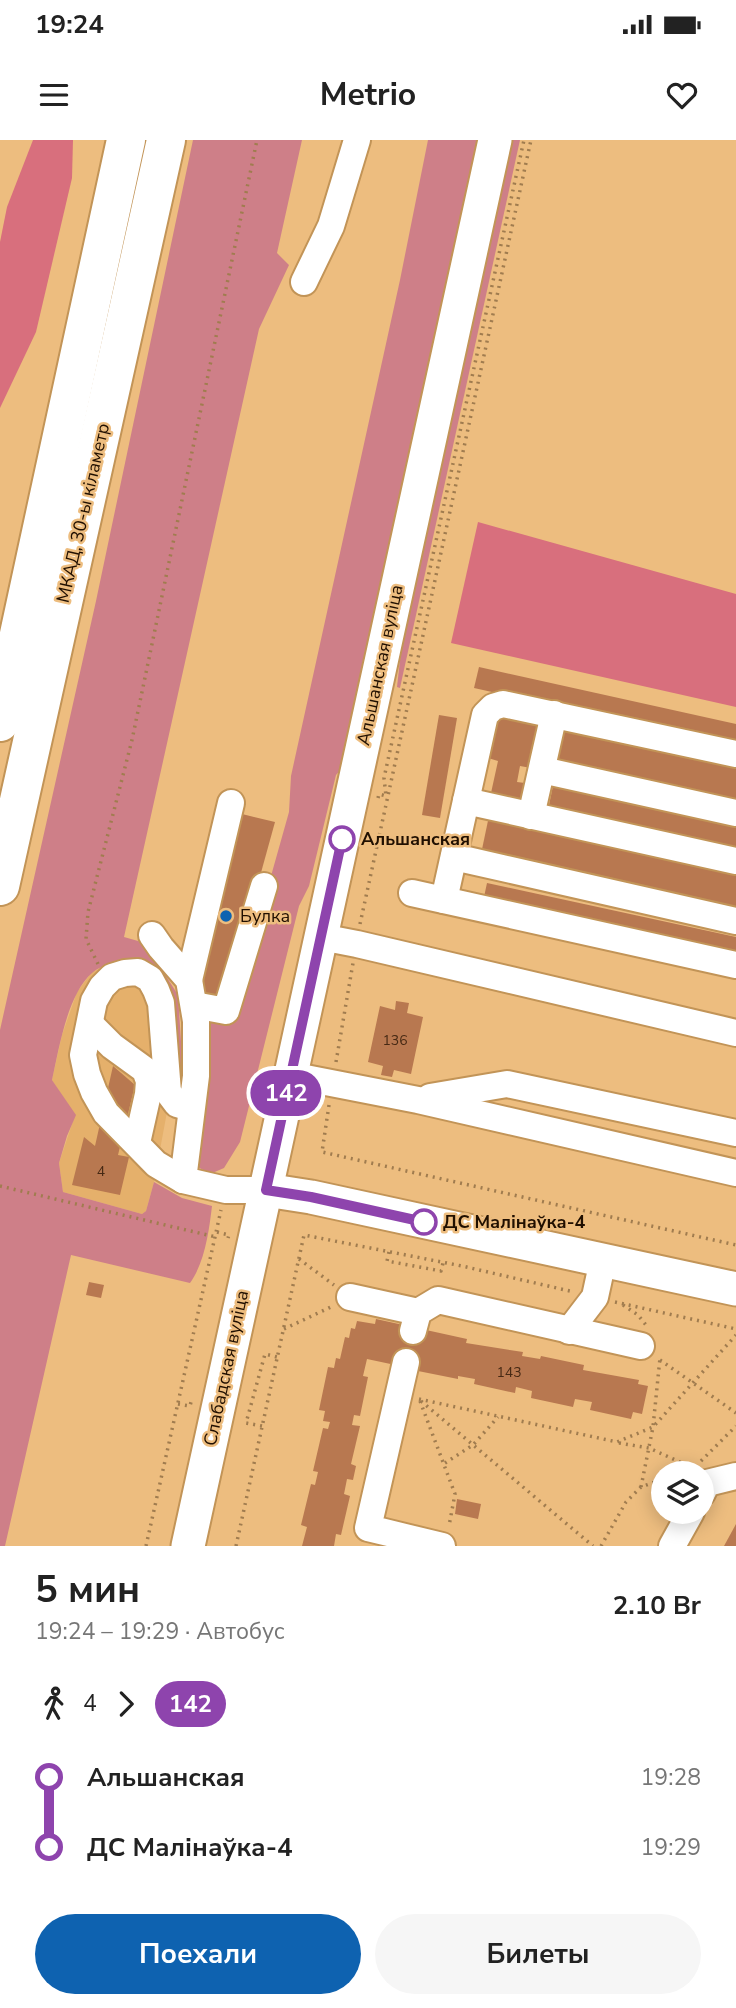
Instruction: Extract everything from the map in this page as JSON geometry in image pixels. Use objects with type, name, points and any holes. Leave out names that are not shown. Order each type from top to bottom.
[{"type":"highway","name":"МКАД, 30-ы кіламетр","points":[[0,722],[126,140]]},
{"type":"highway","name":"МКАД, 30-ы кіламетр","points":[[0,886],[166,140]]},
{"type":"main road","name":"Альшанская вуліца","points":[[266,1190],[495,140]]},
{"type":"main road","points":[[266,1190],[311,1197],[736,1289]]},
{"type":"main road","name":"Слабадская вуліца","points":[[188,1546],[221,1383],[266,1190]]},
{"type":"lane","points":[[304,282],[331,226],[357,140]]},
{"type":"lane","points":[[444,901],[485,715],[493,707],[503,704],[736,754]]},
{"type":"lane","points":[[531,816],[554,714]]},
{"type":"lane","points":[[542,770],[736,813]]},
{"type":"lane","points":[[466,801],[736,861]]},
{"type":"lane","points":[[183,1180],[196,1076],[192,993],[231,803]]},
{"type":"lane","points":[[454,856],[736,920]]},
{"type":"lane","points":[[152,935],[192,993],[226,1011],[264,886]]},
{"type":"lane","points":[[412,893],[736,965]]},
{"type":"lane","points":[[321,937],[736,1033]]},
{"type":"lane","points":[[191,1108],[177,1104],[168,1092],[161,1003],[150,978],[138,972],[112,977],[94,1001],[83,1055],[94,1091],[106,1113],[156,1164],[183,1180],[226,1189],[266,1190]]},
{"type":"lane","points":[[90,1024],[112,1046],[145,1070],[149,1081],[148,1094],[137,1143]]},
{"type":"lane","points":[[290,1075],[418,1100],[736,1173]]},
{"type":"lane","points":[[418,1100],[507,1084],[736,1133]]},
{"type":"lane","points":[[569,1331],[594,1297],[603,1260]]},
{"type":"lane","points":[[350,1297],[415,1322],[438,1300],[569,1331],[651,1354]]},
{"type":"lane","points":[[406,1362],[409,1397],[368,1528],[445,1539]]},
{"type":"lane","points":[[714,1481],[736,1476]]},
{"type":"lane","points":[[672,1546],[684,1524]]},
{"type":"path","points":[[107,982],[86,939],[88,912],[132,740],[257,140]]},
{"type":"path","points":[[386,796],[384,778],[524,140]]},
{"type":"path","points":[[531,140],[386,796],[357,944],[322,1152],[736,1245]]},
{"type":"path","points":[[379,794],[386,796]]},
{"type":"path","points":[[0,1186],[215,1237],[146,1546]]},
{"type":"path","points":[[217,1232],[229,1235]]},
{"type":"path","points":[[236,1546],[304,1236],[462,1266]]},
{"type":"path","points":[[389,1252],[387,1261],[441,1271],[443,1263]]},
{"type":"path","points":[[284,1329],[350,1297],[299,1259]]},
{"type":"path","points":[[617,1442],[653,1427],[736,1335]]},
{"type":"path","points":[[262,1426],[246,1423],[265,1354],[277,1357]]},
{"type":"path","points":[[651,1354],[736,1413]]},
{"type":"path","points":[[641,1488],[653,1427],[651,1354]]},
{"type":"path","points":[[409,1397],[649,1448],[692,1469],[736,1426]]},
{"type":"path","points":[[409,1397],[473,1445],[593,1546]]},
{"type":"path","points":[[409,1397],[445,1464],[456,1494],[445,1539]]},
{"type":"path","points":[[178,1404],[190,1406]]},
{"type":"path","points":[[445,1464],[473,1445],[498,1417]]},
{"type":"path","points":[[601,1546],[626,1502],[641,1488],[651,1484]]},
{"type":"shaded area","points":[[33,140],[73,140],[72,178],[36,332],[0,408],[0,242],[7,207]]},
{"type":"shaded area","points":[[193,140],[302,140],[277,253],[289,265],[259,329],[124,937],[145,943],[178,995],[184,1088],[179,1095],[166,997],[128,963],[100,968],[83,983],[65,1023],[52,1080],[76,1115],[59,1163],[63,1192],[142,1214],[146,1211],[154,1182],[182,1198],[212,1206],[211,1216],[203,1256],[190,1283],[71,1255],[5,1546],[0,1546],[0,1030],[96,601]]},
{"type":"shaded area","points":[[428,140],[481,140],[347,762],[336,775],[309,886],[299,906],[240,1142],[224,1168],[210,1174],[198,1167],[194,1152],[207,1022],[219,1019],[230,1022],[289,812],[291,776],[400,280]]},
{"type":"shaded area","points":[[509,140],[520,140],[400,688],[397,687],[405,615]]},
{"type":"shaded area","points":[[478,522],[736,594],[736,707],[451,643]]},
{"type":"shaded area","points":[[112,963],[142,966],[172,1085],[154,1182],[146,1211],[142,1214],[63,1192],[59,1163],[75,1115],[52,1080],[62,1035],[77,992],[92,972]]},
{"type":"building","points":[[479,667],[736,724],[736,746],[474,688]]},
{"type":"building","points":[[439,715],[457,718],[440,818],[422,815]]},
{"type":"building","points":[[496,717],[538,725],[531,768],[520,766],[517,782],[525,783],[522,799],[491,793],[498,761],[488,758]]},
{"type":"building","points":[[563,726],[736,764],[736,803],[555,763]]},
{"type":"building","points":[[554,781],[736,822],[736,852],[548,810]]},
{"type":"building","points":[[242,814],[275,822],[225,1003],[215,1003],[201,992],[201,978]]},
{"type":"building","points":[[489,816],[736,871],[736,910],[481,854]]},
{"type":"building","points":[[487,883],[736,937],[736,952],[484,897]]},
{"type":"building","points":[[396,1001],[409,1003],[407,1013],[423,1017],[411,1074],[394,1070],[392,1077],[381,1075],[383,1066],[368,1062],[380,1006],[395,1010]]},
{"type":"building","points":[[113,1066],[135,1085],[118,1155],[129,1157],[120,1195],[72,1185],[84,1137],[95,1146]]},
{"type":"building","points":[[89,1282],[104,1285],[101,1298],[86,1295]]},
{"type":"building","points":[[376,1319],[467,1339],[466,1343],[523,1352],[522,1356],[540,1359],[541,1356],[584,1365],[583,1370],[639,1380],[638,1384],[648,1386],[642,1414],[633,1412],[631,1419],[590,1410],[592,1402],[575,1399],[573,1407],[531,1398],[532,1391],[516,1387],[515,1393],[474,1384],[475,1379],[458,1376],[458,1379],[418,1371],[419,1365],[406,1362],[400,1366],[367,1359],[363,1376],[368,1377],[360,1416],[354,1415],[352,1425],[360,1426],[351,1464],[356,1466],[353,1480],[347,1479],[344,1494],[350,1496],[341,1535],[336,1534],[334,1546],[302,1546],[307,1527],[301,1525],[311,1484],[315,1485],[318,1472],[313,1471],[323,1428],[328,1429],[330,1422],[323,1421],[325,1411],[319,1410],[328,1367],[334,1368],[336,1358],[340,1359],[345,1337],[349,1338],[351,1328],[355,1329],[357,1321],[375,1324]]},
{"type":"building","points":[[457,1499],[481,1504],[478,1519],[455,1514]]},
{"type":"building","points":[[736,1524],[736,1546],[724,1546]]},
{"type":"bus line","name":"142","points":[[342,839],[266,1190],[424,1222]]},
{"type":"place","name":"Альшанская","points":[[342,839]]},
{"type":"place","name":"Булка","points":[[226,916]]},
{"type":"place","name":"ДС Малінаўка-4","points":[[424,1222]]}]
